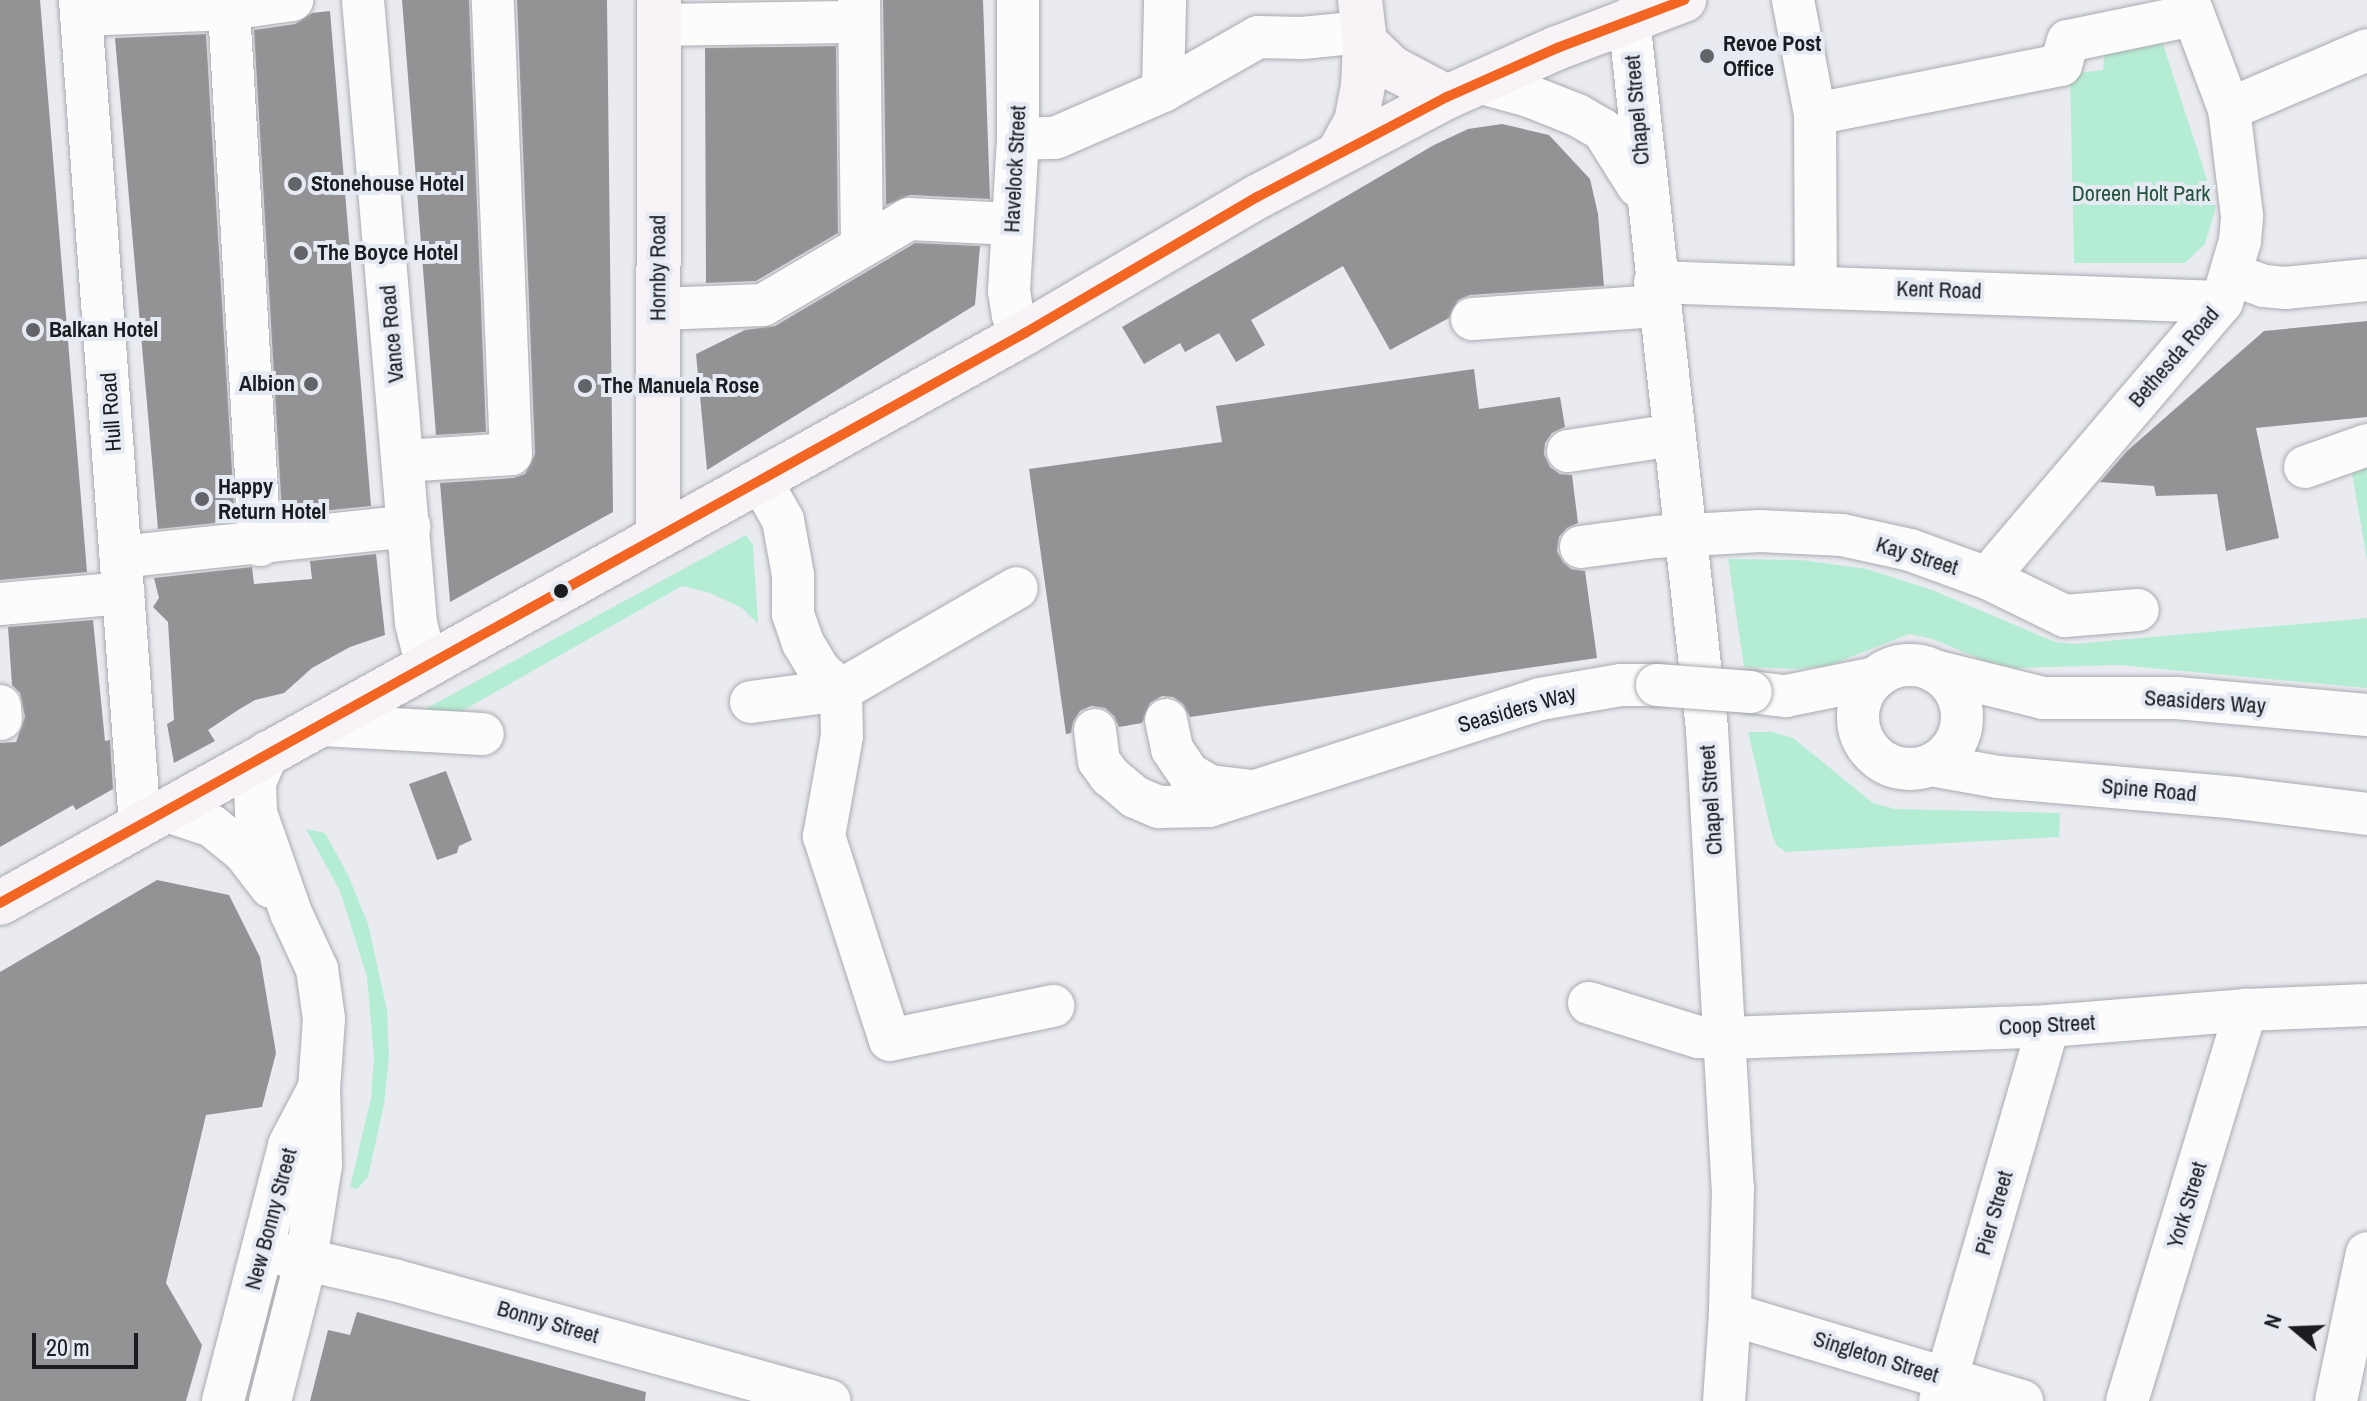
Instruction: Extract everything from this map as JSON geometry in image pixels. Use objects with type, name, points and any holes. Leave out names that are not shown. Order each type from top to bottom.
[{"type":"main road","points":[[0,903],[268,752],[427,667],[658,535],[761,481],[1338,154],[1463,89],[1629,19],[1684,0]]},
{"type":"main road","name":"Hornby Road","points":[[658,535],[659,12]]},
{"type":"main road","points":[[1362,25],[1392,68],[1463,89]]},
{"type":"main road","points":[[1338,154],[1356,122],[1363,85],[1362,25]]},
{"type":"street","points":[[81,7],[229,9],[292,0]]},
{"type":"street","name":"Vance Road","points":[[363,0],[416,623],[427,667]]},
{"type":"street","points":[[403,461],[511,454],[493,0]]},
{"type":"street","name":"Havelock Street","points":[[1018,0],[1018,139],[1010,303],[1025,333]]},
{"type":"street","points":[[1163,91],[1165,0]]},
{"type":"street","points":[[1793,0],[1815,114],[1816,285]]},
{"type":"street","name":"Hull Road","points":[[81,7],[123,575],[152,817]]},
{"type":"street","points":[[1815,114],[2061,65],[2068,41],[2191,7]]},
{"type":"street","name":"Bethesda Road","points":[[1987,578],[2226,288],[2240,241],[2242,216],[2229,109],[2191,7]]},
{"type":"street","points":[[229,9],[260,545]]},
{"type":"street","points":[[659,12],[859,11],[862,246]]},
{"type":"street","name":"Chapel Street","points":[[1629,19],[1646,201],[1707,729],[1727,1038],[1733,1187],[1724,1401]]},
{"type":"street","points":[[1018,139],[1055,138],[1163,91],[1258,37],[1302,38],[1362,25]]},
{"type":"street","points":[[2229,109],[2367,50]]},
{"type":"street","name":"Chapel Street","points":[[1463,89],[1529,96],[1577,115],[1603,130],[1618,149],[1646,201]]},
{"type":"street","points":[[658,309],[763,305],[909,219],[1012,224]]},
{"type":"street","name":"Kent Road","points":[[1472,319],[1657,294],[1816,285],[2285,288],[2367,280]]},
{"type":"street","points":[[1568,451],[1674,435]]},
{"type":"street","points":[[2305,467],[2367,445]]},
{"type":"street","points":[[761,481],[783,520],[793,575],[793,614],[803,643],[819,670],[841,690],[842,736],[824,836],[890,1040],[1053,1006]]},
{"type":"street","points":[[0,604],[260,545],[409,526]]},
{"type":"street","name":"Kay Street","points":[[1581,547],[1686,535],[1760,531],[1842,535],[1910,550],[1987,578],[2065,616],[2138,610]]},
{"type":"street","points":[[751,702],[841,690],[1017,588]]},
{"type":"street","name":"Seasiders Way","points":[[1095,730],[1099,761],[1121,787],[1150,805],[1209,806],[1540,699],[1621,685],[1768,694],[1875,678],[1903,665],[2043,698],[2177,698],[2367,715]]},
{"type":"street","points":[[1934,671],[1955,691],[1962,720],[1945,750]]},
{"type":"street","points":[[1862,737],[1859,706],[1875,678]]},
{"type":"street","name":"Seasiders Way","points":[[1768,694],[1862,737],[1870,751],[1891,765],[1915,769],[2043,698]]},
{"type":"street","points":[[1166,720],[1172,749],[1189,774],[1210,786],[1257,792]]},
{"type":"street","points":[[322,725],[483,734]]},
{"type":"street","name":"Spine Road","points":[[1945,750],[1998,777],[2237,798],[2367,814]]},
{"type":"street","name":"New Bonny Street","points":[[268,752],[255,783],[256,813],[291,913],[319,980],[324,1019],[319,1088],[322,1154],[306,1260],[270,1401]]},
{"type":"street","name":"New Bonny Street","points":[[152,817],[202,821],[232,842],[291,913]]},
{"type":"street","name":"Coop Street","points":[[1589,1003],[1698,1037],[1727,1038],[2048,1026],[2246,1010],[2367,1005]]},
{"type":"street","name":"York Street","points":[[2127,1401],[2246,1010]]},
{"type":"street","name":"Pier Street","points":[[1944,1390],[2048,1026]]},
{"type":"street","name":"New Bonny Street","points":[[223,1401],[289,1145],[319,1088]]},
{"type":"street","name":"Bonny Street","points":[[263,1250],[394,1280],[830,1401]]},
{"type":"street","points":[[2336,1401],[2367,1253]]},
{"type":"street","name":"Singleton Street","points":[[1730,1314],[1944,1390],[2022,1401]]},
{"type":"green space","name":"Doreen Holt Park","points":[[2159,32],[2216,207],[2205,244],[2185,263],[2074,263],[2070,74],[2103,70],[2106,44]]},
{"type":"green space","points":[[2367,468],[2367,560],[2352,473]]},
{"type":"green space","points":[[746,535],[753,545],[758,624],[742,608],[710,593],[682,586],[453,716],[412,716]]},
{"type":"green space","points":[[1728,559],[1801,560],[1867,569],[1932,590],[2055,642],[2072,644],[2367,618],[2367,688],[2119,665],[2017,668],[1985,661],[1933,639],[1909,634],[1830,665],[1799,669],[1744,667]]},
{"type":"green space","points":[[1748,732],[1772,732],[1793,738],[1873,803],[1895,809],[2060,813],[2059,837],[1786,852],[1777,846],[1772,835]]},
{"type":"green space","points":[[306,829],[325,833],[348,875],[368,924],[387,1010],[389,1057],[384,1104],[368,1177],[357,1189],[350,1187],[371,1098],[374,1057],[367,977],[340,891]]},
{"type":"building","points":[[0,0],[40,0],[87,572],[0,580]]},
{"type":"building","points":[[402,0],[469,0],[486,432],[436,435]]},
{"type":"building","points":[[517,0],[607,0],[613,512],[450,602],[440,483],[513,478],[525,474],[535,454]]},
{"type":"building","points":[[883,0],[983,0],[990,199],[910,195],[886,205]]},
{"type":"building","points":[[330,11],[371,506],[282,515],[254,30],[295,24],[312,13]]},
{"type":"building","points":[[206,34],[235,521],[158,529],[115,38]]},
{"type":"building","points":[[836,46],[838,233],[756,281],[706,283],[705,48]]},
{"type":"building","points":[[1502,124],[1549,135],[1590,179],[1598,214],[1604,286],[1470,295],[1458,300],[1449,318],[1390,350],[1343,266],[1251,320],[1265,345],[1236,362],[1219,333],[1185,352],[1180,343],[1144,364],[1122,327],[1434,145],[1468,129]]},
{"type":"building","points":[[915,243],[980,246],[975,305],[707,470],[696,354],[745,330],[775,326]]},
{"type":"building","points":[[2367,321],[2367,417],[2256,428],[2279,538],[2226,551],[2217,494],[2156,496],[2154,486],[2100,482],[2127,451],[2264,331]]},
{"type":"building","points":[[1474,369],[1479,409],[1560,397],[1565,427],[1552,433],[1545,443],[1544,454],[1550,467],[1560,474],[1572,475],[1578,523],[1567,528],[1559,537],[1557,551],[1571,569],[1585,571],[1597,658],[1190,717],[1183,704],[1173,697],[1162,696],[1150,703],[1142,723],[1119,727],[1114,716],[1105,708],[1091,706],[1080,711],[1071,733],[1066,734],[1029,469],[1222,442],[1216,406]]},
{"type":"building","points":[[376,554],[385,635],[350,647],[312,668],[284,693],[255,700],[238,710],[208,730],[215,741],[174,763],[167,724],[174,720],[168,622],[153,607],[159,598],[154,578],[252,567],[254,584],[312,579],[310,561]]},
{"type":"building","points":[[93,620],[105,741],[110,740],[113,789],[76,810],[73,805],[0,847],[0,743],[16,742],[25,717],[20,693],[12,685],[8,627]]},
{"type":"building","points":[[446,771],[472,840],[459,846],[457,853],[437,860],[409,784]]},
{"type":"building","points":[[157,880],[229,895],[260,957],[276,1053],[262,1107],[206,1115],[166,1283],[202,1345],[186,1401],[0,1401],[0,972]]},
{"type":"building","points":[[357,1312],[646,1392],[645,1401],[310,1401],[328,1330],[350,1335]]},
{"type":"transit line","points":[[0,903],[1025,333],[1257,197],[1447,97],[1557,48],[1684,0]]},
{"type":"place","name":"Revoe Post Office","points":[[1707,56]]},
{"type":"place","name":"Stonehouse Hotel","points":[[295,184]]},
{"type":"place","name":"The Boyce Hotel","points":[[301,253]]},
{"type":"place","name":"Balkan Hotel","points":[[33,330]]},
{"type":"place","name":"Albion","points":[[311,384]]},
{"type":"place","name":"The Manuela Rose","points":[[585,386]]},
{"type":"place","name":"Happy Return Hotel","points":[[202,499]]}]
